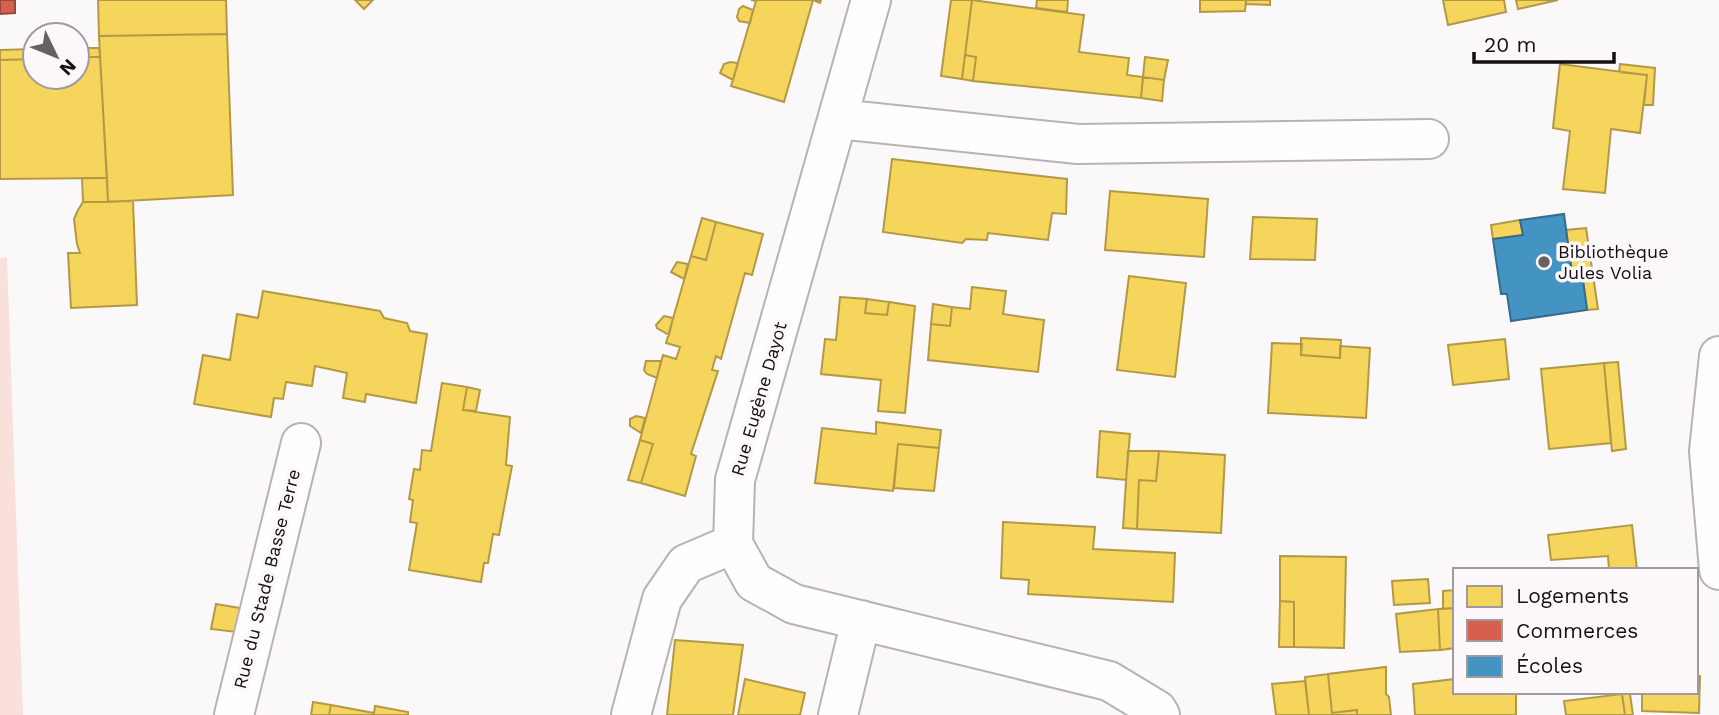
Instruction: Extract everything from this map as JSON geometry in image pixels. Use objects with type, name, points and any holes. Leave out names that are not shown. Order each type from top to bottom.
[{"type":"street","name":"Rue Eugène Dayot","points":[[733,544],[735,480],[871,0]]},
{"type":"street","points":[[838,119],[1078,144],[1429,139]]},
{"type":"street","points":[[1719,356],[1709,451],[1719,570]]},
{"type":"street","name":"Rue du Stade Basse Terre","points":[[234,715],[301,443]]},
{"type":"street","points":[[631,715],[662,599],[686,564],[733,544],[754,582],[794,604],[1109,681],[1157,710],[1160,715]]},
{"type":"street","points":[[838,715],[861,620]]},
{"type":"shaded area","points":[[7,257],[23,715],[0,715],[0,258]]},
{"type":"building: Logements","points":[[98,0],[226,0],[227,34],[99,36]]},
{"type":"building: Logements","points":[[355,0],[373,0],[364,9]]},
{"type":"building: Logements","points":[[751,0],[813,0],[784,102],[731,86],[756,1]]},
{"type":"building: Logements","points":[[951,0],[972,0],[962,79],[941,76]]},
{"type":"building: Logements","points":[[972,0],[1084,15],[1079,52],[1129,58],[1127,75],[1143,77],[1141,98],[973,81],[976,57],[965,55]]},
{"type":"building: Logements","points":[[1037,0],[1068,0],[1067,12],[1036,8]]},
{"type":"building: Logements","points":[[1200,0],[1246,0],[1245,11],[1200,12]]},
{"type":"building: Logements","points":[[1246,0],[1270,0],[1270,5],[1246,4]]},
{"type":"building: Logements","points":[[1443,0],[1504,0],[1506,12],[1448,25]]},
{"type":"building: Logements","points":[[1516,0],[1558,0],[1518,9]]},
{"type":"building: Logements","points":[[743,6],[753,10],[750,23],[739,21],[737,17]]},
{"type":"building: Logements","points":[[227,34],[233,195],[108,202],[99,36]]},
{"type":"building: Logements","points":[[91,48],[99,48],[100,57],[91,57]]},
{"type":"building: Logements","points":[[21,49],[21,59],[0,60],[0,50]]},
{"type":"building: Logements","points":[[965,55],[976,57],[973,81],[962,79]]},
{"type":"building: Logements","points":[[91,57],[100,57],[107,178],[0,179],[0,60],[21,59],[21,91],[91,91]]},
{"type":"building: Logements","points":[[1145,57],[1168,60],[1164,80],[1143,77]]},
{"type":"building: Logements","points":[[738,63],[733,80],[720,73],[724,64]]},
{"type":"building: Logements","points":[[1560,64],[1647,75],[1640,133],[1611,129],[1605,193],[1563,189],[1570,131],[1553,128]]},
{"type":"building: Logements","points":[[1620,64],[1655,68],[1653,105],[1644,105],[1647,75],[1619,72]]},
{"type":"building: Logements","points":[[1143,77],[1164,80],[1162,101],[1141,98]]},
{"type":"building: Logements","points":[[892,159],[1067,179],[1066,214],[1052,213],[1048,240],[988,233],[987,240],[966,239],[962,243],[883,232]]},
{"type":"building: Logements","points":[[82,178],[107,178],[108,202],[83,202]]},
{"type":"building: Logements","points":[[1110,191],[1208,199],[1204,257],[1105,250]]},
{"type":"building: Logements","points":[[133,201],[137,305],[71,308],[68,253],[80,253],[74,219],[78,210],[83,202]]},
{"type":"building: Logements","points":[[1253,217],[1317,219],[1315,260],[1250,259]]},
{"type":"building: Logements","points":[[702,218],[716,222],[706,260],[691,256]]},
{"type":"building: Logements","points":[[1520,220],[1523,235],[1493,239],[1491,225]]},
{"type":"building: Logements","points":[[716,222],[763,234],[752,275],[745,273],[721,359],[716,356],[712,370],[718,371],[691,454],[696,456],[685,496],[641,483],[653,444],[640,440],[663,355],[676,359],[680,347],[666,343],[691,256],[706,260]]},
{"type":"building: Logements","points":[[1586,228],[1598,309],[1587,310],[1583,280],[1573,281],[1566,230]]},
{"type":"building: Logements","points":[[677,262],[688,264],[684,279],[671,272]]},
{"type":"building: Logements","points":[[1129,276],[1186,283],[1175,377],[1117,370]]},
{"type":"building: Logements","points":[[972,287],[1006,291],[1003,314],[1044,320],[1038,372],[928,360],[931,324],[950,326],[952,307],[970,309]]},
{"type":"building: Logements","points":[[263,291],[380,311],[384,318],[407,323],[410,331],[427,334],[416,403],[366,394],[365,402],[343,398],[347,373],[315,366],[312,386],[286,382],[283,399],[274,398],[271,417],[194,404],[203,355],[230,360],[237,314],[258,318]]},
{"type":"building: Logements","points":[[840,297],[867,299],[865,313],[887,315],[889,302],[915,306],[905,413],[878,411],[881,380],[821,374],[825,339],[836,340]]},
{"type":"building: Logements","points":[[867,299],[889,302],[887,315],[865,313]]},
{"type":"building: Logements","points":[[933,304],[952,307],[950,326],[931,324]]},
{"type":"building: Logements","points":[[664,316],[673,318],[669,335],[656,325]]},
{"type":"building: Logements","points":[[1301,338],[1341,340],[1340,358],[1301,355]]},
{"type":"building: Logements","points":[[1505,339],[1509,379],[1453,385],[1448,345]]},
{"type":"building: Logements","points":[[1272,343],[1302,344],[1301,355],[1340,358],[1340,346],[1370,348],[1366,418],[1268,413]]},
{"type":"building: Logements","points":[[646,361],[661,361],[657,378],[644,370]]},
{"type":"building: Logements","points":[[1618,362],[1626,449],[1612,451],[1604,363]]},
{"type":"building: Logements","points":[[1604,363],[1611,443],[1549,449],[1541,369]]},
{"type":"building: Logements","points":[[442,383],[467,387],[463,410],[510,417],[506,465],[512,466],[499,535],[493,534],[488,563],[484,563],[481,582],[409,570],[417,523],[410,522],[413,500],[409,499],[414,469],[420,470],[422,450],[431,451]]},
{"type":"building: Logements","points":[[467,387],[480,390],[476,411],[463,410]]},
{"type":"building: Logements","points":[[636,416],[645,418],[641,433],[630,426],[630,419]]},
{"type":"building: Logements","points":[[876,422],[941,430],[939,448],[898,444],[893,491],[815,483],[822,428],[876,434]]},
{"type":"building: Logements","points":[[1100,431],[1130,434],[1126,480],[1097,477]]},
{"type":"building: Logements","points":[[640,440],[653,444],[641,483],[628,480]]},
{"type":"building: Logements","points":[[898,444],[939,448],[934,491],[894,488]]},
{"type":"building: Logements","points":[[1128,451],[1159,451],[1156,481],[1139,480],[1137,529],[1123,528]]},
{"type":"building: Logements","points":[[1159,451],[1225,455],[1221,533],[1137,529],[1139,480],[1156,481]]},
{"type":"building: Logements","points":[[1003,522],[1095,527],[1093,549],[1175,553],[1173,602],[1028,594],[1029,580],[1001,578]]},
{"type":"building: Logements","points":[[1632,525],[1637,568],[1609,568],[1608,556],[1551,560],[1548,535]]},
{"type":"building: Logements","points":[[1280,556],[1346,557],[1344,648],[1294,647],[1294,602],[1280,601]]},
{"type":"building: Logements","points":[[1428,579],[1430,603],[1394,605],[1392,581]]},
{"type":"building: Logements","points":[[1453,590],[1453,608],[1443,609],[1443,591]]},
{"type":"building: Logements","points":[[1280,601],[1294,602],[1294,647],[1279,647]]},
{"type":"building: Logements","points":[[216,604],[240,608],[236,632],[211,629]]},
{"type":"building: Logements","points":[[1453,608],[1453,648],[1440,650],[1438,609]]},
{"type":"building: Logements","points":[[1438,609],[1440,650],[1400,652],[1396,614]]},
{"type":"building: Logements","points":[[675,640],[743,645],[733,715],[667,715]]},
{"type":"building: Logements","points":[[1386,667],[1386,694],[1389,697],[1391,715],[1357,715],[1357,710],[1332,713],[1328,674]]},
{"type":"building: Logements","points":[[1328,674],[1332,713],[1357,710],[1357,715],[1309,715],[1305,677]]},
{"type":"building: Logements","points":[[1700,676],[1699,713],[1642,711],[1642,694],[1698,694]]},
{"type":"building: Logements","points":[[745,679],[805,693],[800,715],[738,715]]},
{"type":"building: Logements","points":[[1453,679],[1453,694],[1516,694],[1516,715],[1415,715],[1413,684]]},
{"type":"building: Logements","points":[[1305,681],[1309,715],[1276,715],[1272,684]]},
{"type":"building: Logements","points":[[1622,694],[1630,694],[1633,715],[1625,715]]},
{"type":"building: Logements","points":[[1622,694],[1625,715],[1566,715],[1564,701]]},
{"type":"building: Logements","points":[[313,702],[331,705],[329,715],[311,715]]},
{"type":"building: Logements","points":[[331,705],[374,713],[375,706],[408,712],[408,715],[329,715]]},
{"type":"building: Commerces","points":[[0,0],[15,0],[15,13],[0,14]]},
{"type":"building: Écoles","points":[[1564,214],[1573,281],[1583,280],[1587,310],[1511,321],[1507,294],[1501,294],[1493,239],[1523,235],[1520,220]]},
{"type":"place","name":"Bibliothèque Jules Volia","points":[[1544,262]]}]
